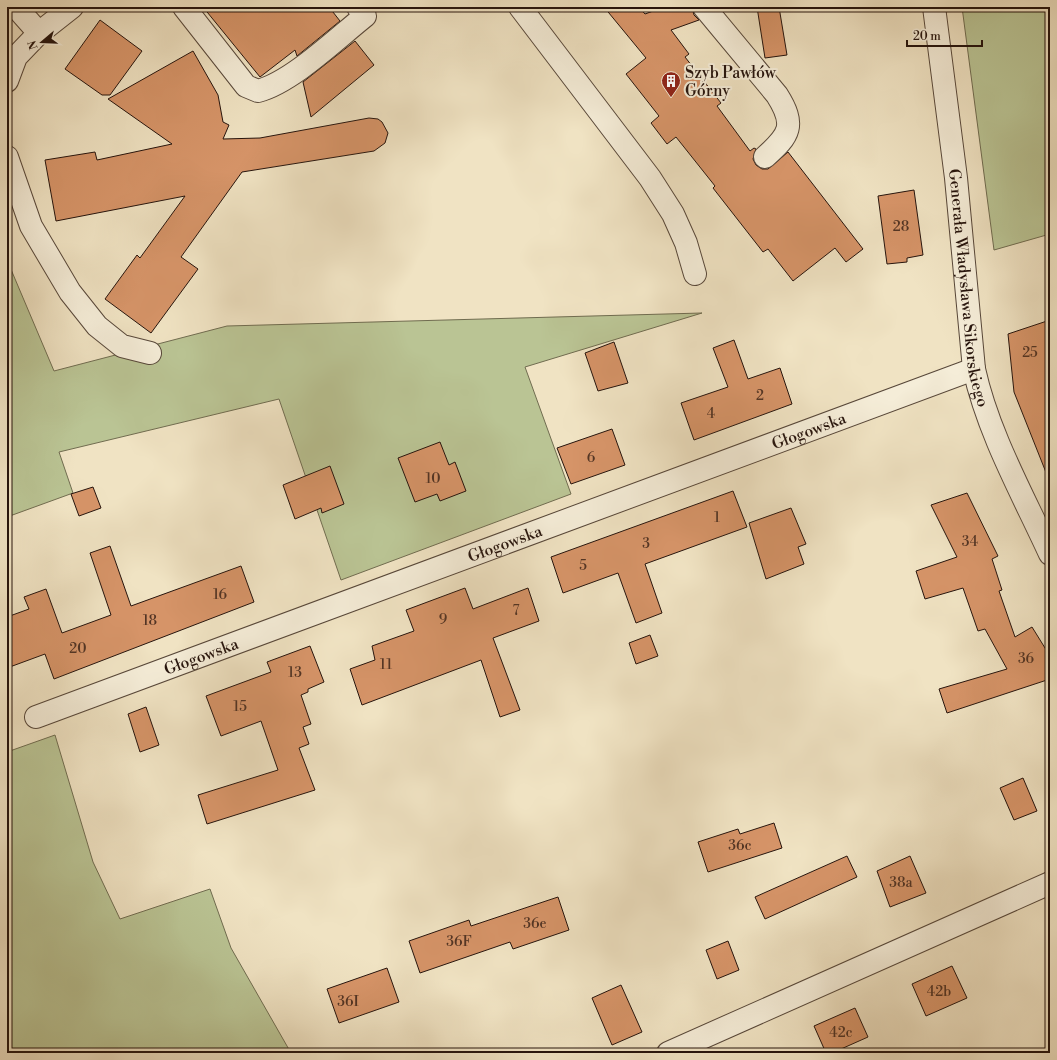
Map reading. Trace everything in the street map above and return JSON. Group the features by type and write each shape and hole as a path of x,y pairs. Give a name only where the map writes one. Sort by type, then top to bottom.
{"street":[{"path":"16,7 39,33"},
{"path":"7,81 16,57 39,33 72,7"},
{"path":"184,7 246,86 258,91 271,88 286,79 365,16 358,7"},
{"path":"520,7 650,178 673,214 686,243 695,274"},
{"path":"704,7 777,96 786,110 789,122 787,134 781,142 765,156"},
{"name":"Generała Władysława Sikorskiego","path":"934,7 956,178 974,369 981,399 1050,553"},
{"path":"7,157 31,226 70,292 97,326 122,346 150,353"},
{"name":"Głogowska","path":"36,717 974,369"},
{"path":"668,1053 1050,883"}],"green space":[{"path":"962,7 1050,7 1050,234 994,250"},
{"path":"7,260 54,371 227,326 702,313 525,367 571,494 341,580 279,399 59,452 73,493 7,517"},
{"path":"55,735 93,862 120,919 210,889 231,948 291,1053 7,1053 7,752"}],"building":[{"path":"203,7 329,7 340,21 297,56 295,50 260,77"},
{"path":"604,7 639,7 645,14 664,7 692,7 694,15 699,20 671,30 689,54 685,57 721,103 717,106 750,151 754,148 756,149 753,159 756,165 762,169 768,169 788,152 863,249 846,262 835,248 793,281 768,249 763,252 713,188 715,186 676,137 667,144 651,123 659,116 626,74 646,58"},
{"path":"757,7 779,7 787,55 765,58"},
{"path":"100,20 142,51 110,95 102,95 65,69"},
{"path":"355,41 374,65 311,117 303,82"},
{"path":"193,51 218,95 223,122 229,125 223,139 260,138 369,118 378,119 382,122 388,133 385,143 374,151 242,172 181,257 198,269 151,333 105,299 137,255 140,258 185,196 56,221 45,160 95,152 97,160 172,144 108,99"},
{"path":"914,190 923,255 907,258 907,262 887,264 878,196"},
{"path":"1050,320 1049,480 1014,392 1008,334"},
{"path":"734,340 748,379 780,368 792,404 694,440 681,403 728,387 713,348"},
{"path":"614,342 628,383 598,391 585,353"},
{"path":"612,429 625,465 571,484 557,448"},
{"path":"440,442 449,465 455,462 466,491 440,501 437,494 415,502 398,458"},
{"path":"330,466 344,504 322,513 321,508 295,519 283,485"},
{"path":"93,487 101,508 79,516 71,494"},
{"path":"733,491 747,527 645,564 662,613 636,623 618,573 563,593 551,557"},
{"path":"967,493 998,556 992,559 1002,590 999,591 1015,637 1032,627 1050,656 1050,679 947,713 939,689 1007,669 985,629 978,631 963,588 925,599 916,571 957,557 931,505"},
{"path":"791,508 806,544 798,547 804,564 766,579 749,523"},
{"path":"110,546 131,606 241,566 254,602 54,679 45,654 7,668 7,617 29,609 24,597 46,589 62,633 111,615 90,553"},
{"path":"465,588 473,609 528,588 539,621 493,638 520,710 500,717 481,660 362,705 350,669 375,660 372,646 414,631 406,610"},
{"path":"650,635 658,656 636,664 629,643"},
{"path":"310,646 324,682 308,689 308,692 301,695 311,724 303,727 309,744 299,748 315,790 207,824 198,795 278,770 261,721 221,736 206,696 271,672 267,662"},
{"path":"146,707 159,745 140,752 128,714"},
{"path":"1023,778 1037,811 1014,820 1000,788"},
{"path":"774,823 782,848 708,872 698,842 738,829 740,834"},
{"path":"847,856 857,877 765,919 755,897"},
{"path":"910,856 926,893 890,907 877,871"},
{"path":"558,897 569,930 513,949 510,942 420,973 409,941 469,920 471,926"},
{"path":"728,941 739,970 717,979 706,950"},
{"path":"952,966 967,998 926,1016 912,984"},
{"path":"387,968 399,1002 339,1023 327,989"},
{"path":"621,985 642,1032 612,1045 592,998"},
{"path":"855,1008 868,1037 832,1053 826,1053 814,1026"}],"place":[{"name":"Szyb Pawłów Górny","path":"671,98"}]}
